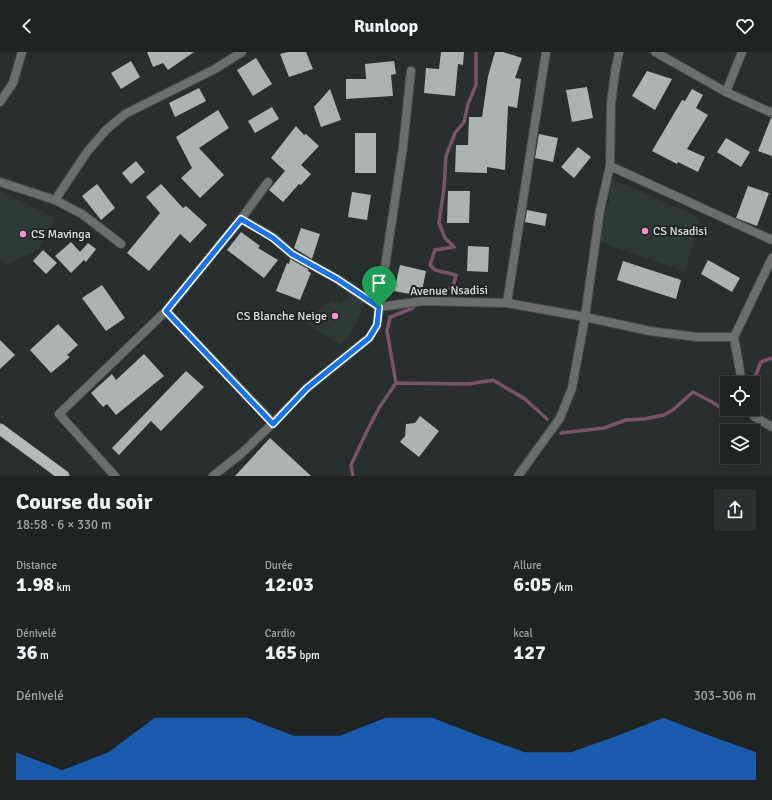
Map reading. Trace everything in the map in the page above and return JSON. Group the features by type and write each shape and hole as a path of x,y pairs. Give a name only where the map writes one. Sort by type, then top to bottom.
{"highway":[{"path":"0,428 64,476"}],"street":[{"path":"0,102 13,83 22,52"},
{"path":"55,200 87,152 101,135 125,114 215,69 242,52"},
{"path":"506,303 546,52"},
{"path":"518,476 560,418 572,388 600,210 610,166 611,104 619,52"},
{"path":"655,52 726,92 772,113"},
{"path":"726,92 742,52"},
{"path":"213,476 242,453 273,424 307,388 369,338 377,325 403,147 411,71"},
{"path":"610,166 772,240"},
{"path":"0,182 55,200 82,214 121,244"},
{"path":"115,476 59,414 166,311 241,219 268,182"},
{"path":"241,219 273,238 292,254 337,279 379,307"},
{"path":"741,376 734,337 772,258"},
{"name":"Avenue Nsadisi","path":"379,307 424,301 506,303 650,331 697,337 734,337"},
{"path":"166,311 273,424"},
{"path":"754,416 772,427"}],"shaded area":[{"name":"CS Nsadisi","path":"612,179 694,215 699,223 685,272 592,239 597,215 604,216 610,199 608,198"},
{"name":"CS Mavinga","path":"0,190 55,218 37,250 7,265 0,259"},
{"name":"CS Blanche Neige","path":"351,294 363,300 362,310 351,334 341,345 304,322 332,300 341,304"}],"building":[{"path":"147,52 194,52 168,70 163,63 153,67"},
{"path":"288,52 306,52 313,69 289,77 280,54"},
{"path":"441,52 464,52 463,65 458,64 455,96 424,93 426,68 439,69"},
{"path":"495,52 503,52 522,58 515,78 521,79 517,108 508,106 505,170 487,167 487,173 455,172 456,145 468,145 469,117 482,117 488,76"},
{"path":"256,58 272,84 253,96 237,70"},
{"path":"131,61 140,77 121,89 111,73"},
{"path":"394,61 396,74 391,75 393,96 346,99 346,79 366,79 365,64"},
{"path":"647,71 672,79 655,110 632,96"},
{"path":"587,87 593,118 572,122 566,90"},
{"path":"199,88 206,101 175,117 169,103"},
{"path":"330,89 341,120 321,127 314,107"},
{"path":"692,89 703,95 696,108 708,115 687,149 705,157 698,172 678,162 677,164 652,151 682,100 685,101"},
{"path":"272,107 279,119 255,133 248,121"},
{"path":"218,110 229,128 199,148 224,175 200,198 181,178 192,168 176,137"},
{"path":"772,118 772,156 758,151"},
{"path":"296,126 304,135 306,134 319,146 301,165 311,174 301,185 299,184 283,202 269,190 285,171 271,158"},
{"path":"355,133 376,133 376,173 355,173"},
{"path":"539,134 558,138 553,162 535,158"},
{"path":"726,138 750,152 741,167 717,152"},
{"path":"578,147 591,157 574,178 561,167"},
{"path":"136,161 145,172 131,184 122,173"},
{"path":"97,184 115,208 101,220 82,196"},
{"path":"161,184 183,208 186,206 207,225 190,243 180,234 149,271 127,253 160,213 146,197"},
{"path":"748,186 769,193 757,226 736,218"},
{"path":"448,191 470,191 469,223 447,223"},
{"path":"352,192 371,195 367,220 348,217"},
{"path":"527,210 547,214 545,226 525,222"},
{"path":"301,228 320,234 312,259 294,248"},
{"path":"241,232 260,246 258,248 278,260 264,278 227,250"},
{"path":"71,242 80,252 88,243 96,249 86,262 84,260 71,273 55,256"},
{"path":"468,246 489,247 488,272 467,271"},
{"path":"43,250 57,263 46,274 33,261"},
{"path":"290,259 308,269 311,273 300,300 276,291"},
{"path":"708,260 740,278 732,292 701,274"},
{"path":"623,261 681,280 676,299 617,280"},
{"path":"400,265 426,271 421,296 394,291"},
{"path":"102,285 125,318 106,331 82,298"},
{"path":"58,324 78,345 67,355 70,357 51,373 30,350"},
{"path":"0,340 15,355 0,369"},
{"path":"144,354 164,376 116,415 107,404 103,407 91,393 112,374 116,380"},
{"path":"186,371 204,387 161,431 151,421 119,455 112,448"},
{"path":"420,416 439,431 419,457 400,442 405,436 406,424 415,423"},
{"path":"270,438 311,476 235,476"}],"waterway":[{"path":"444,296 454,283 456,275 435,270 430,265 435,250 454,247 445,238 439,223 444,188 446,156 455,133 464,122 468,104 476,85 476,52"},
{"path":"396,383 387,331 390,317 413,308"},
{"path":"755,376 761,362 772,358"},
{"path":"353,476 351,465 379,408 396,383 469,384 493,380 525,399 547,419"},
{"path":"561,433 604,428 626,420 644,419 664,415 674,409 693,392 720,407"}],"place":[{"name":"CS Nsadisi","path":"645,231"},
{"name":"CS Mavinga","path":"23,234"},
{"name":"CS Blanche Neige","path":"335,316"}],"route":[{"path":"241,219 273,238 292,254 337,279 379,307 377,325 369,338 307,388 273,424 166,311 241,219"}]}
